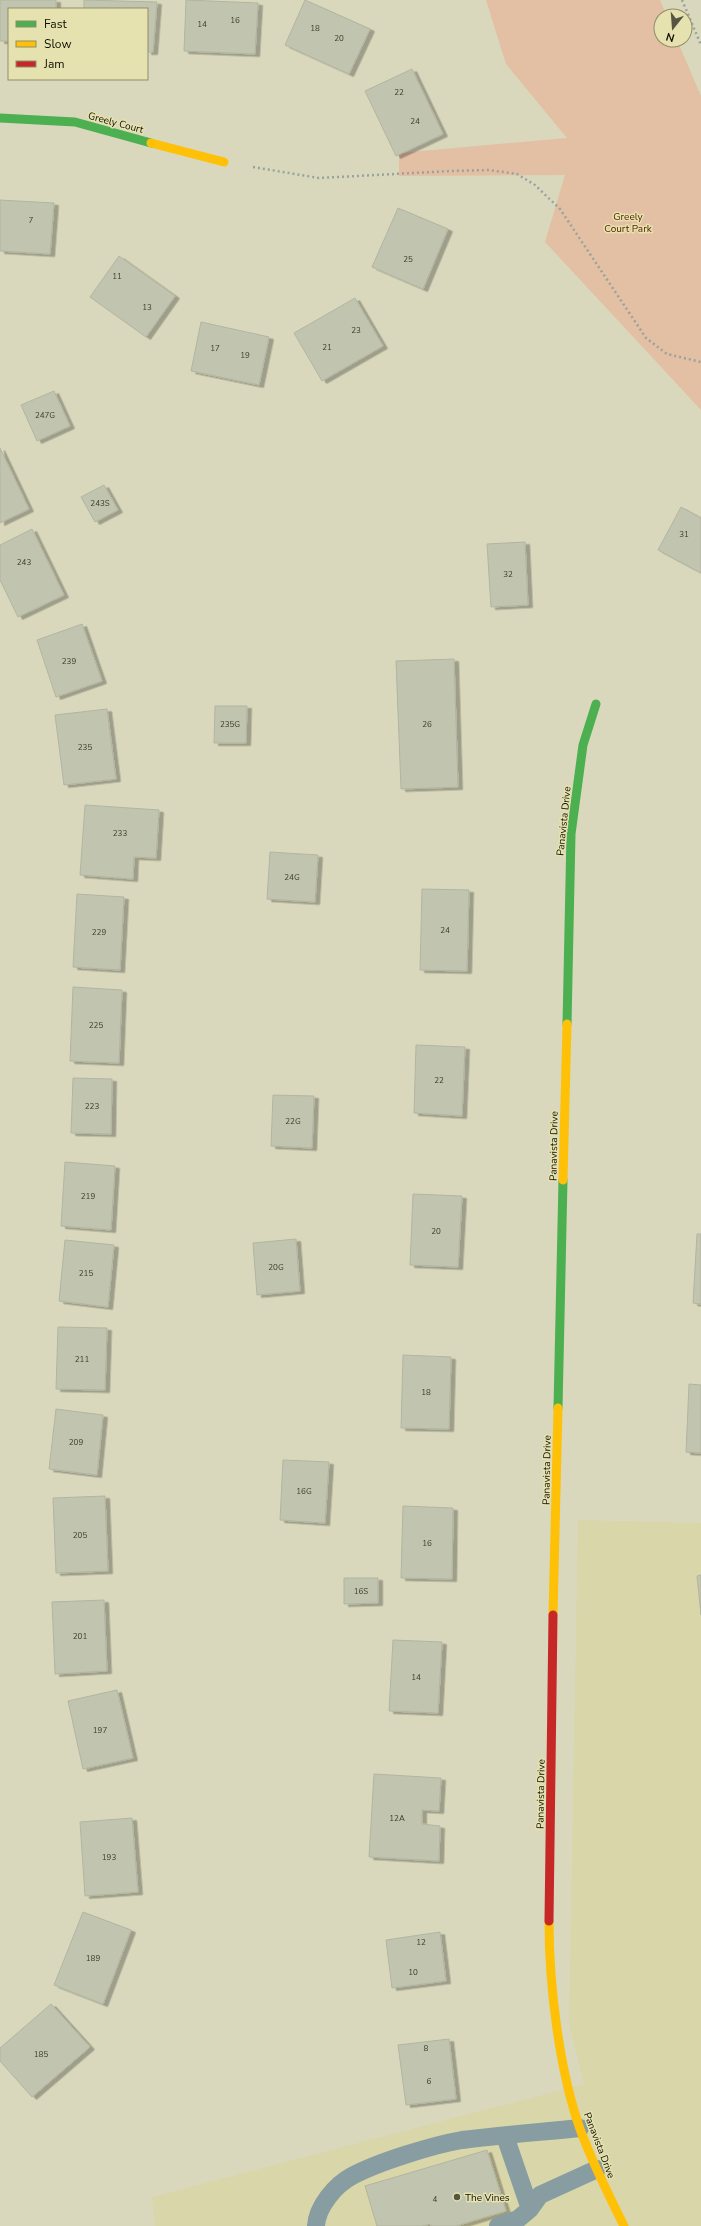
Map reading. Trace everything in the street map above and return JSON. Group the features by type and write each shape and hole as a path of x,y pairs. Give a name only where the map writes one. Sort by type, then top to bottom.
{"street":[{"name":"Greely Court","path":"0,118 75,122 224,162"},
{"name":"Panavista Drive","path":"596,704 583,745 571,834 553,1608 549,1953 554,2006 562,2060 580,2128 597,2170 624,2226"}],"lane":[{"path":"316,2226 316,2217 329,2196 351,2176 407,2155 461,2141 580,2128"},
{"path":"506,2136 530,2209"},
{"path":"498,2226 518,2219 530,2209 540,2195 597,2170"}],"path":[{"path":"682,0 701,44"},
{"path":"224,162 319,178 489,170 517,174 535,185 560,209 646,338 667,354 701,362"}],"shaded area":[{"path":"578,1520 701,1523 701,2226 155,2226 152,2197 584,2084 569,2025"}],"green space":[{"name":"Greely Court Park","path":"486,0 660,0 664,8 653,8 653,48 680,48 701,96 701,410 545,242 565,175 399,176 399,153 567,138 506,64"}],"building":[{"path":"0,0 56,0 56,8 8,8 8,41 0,41"},
{"path":"84,0 157,2 153,52 148,52 148,8 84,8"},
{"path":"186,0 258,3 255,54 184,51"},
{"path":"305,0 370,29 349,74 285,45"},
{"path":"412,69 443,134 396,156 365,91"},
{"path":"0,200 54,203 50,254 0,251"},
{"path":"398,208 448,229 423,289 372,267"},
{"path":"119,256 175,296 146,337 90,297"},
{"path":"355,298 383,346 322,381 294,333"},
{"path":"201,322 269,337 259,385 191,371"},
{"path":"54,391 70,426 37,441 21,405"},
{"path":"0,448 29,509 0,523"},
{"path":"104,485 118,510 95,522 81,497"},
{"path":"681,507 701,518 701,573 658,550"},
{"path":"32,529 64,595 18,617 0,580 0,545"},
{"path":"525,542 528,605 491,607 487,544"},
{"path":"82,624 102,681 56,697 37,640"},
{"path":"454,659 458,787 401,789 396,661"},
{"path":"215,706 247,706 246,743 214,743"},
{"path":"107,709 116,779 64,785 55,715"},
{"path":"85,805 159,810 156,858 134,857 133,879 80,875"},
{"path":"270,852 318,855 315,902 267,899"},
{"path":"422,889 469,890 467,971 420,970"},
{"path":"77,894 124,897 120,970 73,967"},
{"path":"73,987 122,990 119,1063 70,1061"},
{"path":"416,1045 465,1047 462,1116 414,1113"},
{"path":"73,1078 112,1079 111,1134 71,1133"},
{"path":"273,1095 314,1096 312,1148 271,1146"},
{"path":"65,1162 115,1166 111,1230 61,1226"},
{"path":"413,1194 462,1196 458,1267 410,1265"},
{"path":"697,1234 701,1234 701,1304 693,1303"},
{"path":"296,1239 300,1291 257,1295 253,1243"},
{"path":"65,1240 114,1245 108,1307 59,1301"},
{"path":"58,1327 107,1328 105,1390 56,1389"},
{"path":"403,1355 451,1357 449,1429 401,1428"},
{"path":"689,1384 701,1385 701,1453 686,1452"},
{"path":"56,1409 103,1415 97,1475 49,1469"},
{"path":"283,1460 329,1462 325,1523 280,1520"},
{"path":"105,1496 108,1571 56,1573 53,1498"},
{"path":"403,1506 453,1508 452,1579 401,1578"},
{"path":"701,1575 701,1615 697,1576"},
{"path":"344,1578 378,1578 378,1603 344,1604"},
{"path":"104,1600 107,1671 55,1674 52,1602"},
{"path":"393,1640 442,1642 438,1713 389,1711"},
{"path":"117,1690 133,1758 83,1769 68,1701"},
{"path":"374,1774 441,1778 439,1811 422,1810 422,1824 440,1826 439,1861 369,1857"},
{"path":"132,1818 138,1892 85,1896 80,1822"},
{"path":"83,1912 131,1930 103,2004 54,1985"},
{"path":"440,1932 446,1981 392,1988 386,1940"},
{"path":"51,2004 90,2047 32,2097 0,2061 0,2048"},
{"path":"449,2039 456,2099 406,2105 398,2045"},
{"path":"487,2150 506,2211 456,2226 431,2226 430,2224 422,2226 377,2226 365,2186"}],"traffic: fast":[{"path":"0,118 75,122 151,143"},
{"path":"567,1024 571,834 583,745 596,704"},
{"path":"558,1408 563,1180"}],"traffic: slow":[{"path":"151,143 224,162"},
{"path":"563,1180 567,1024"},
{"path":"553,1615 558,1408"},
{"path":"549,1921 549,1946 553,1999 566,2080 580,2129 600,2178 624,2226"}],"traffic: jam":[{"path":"549,1921 553,1615"}],"place":[{"name":"The Vines","path":"457,2197"}]}
